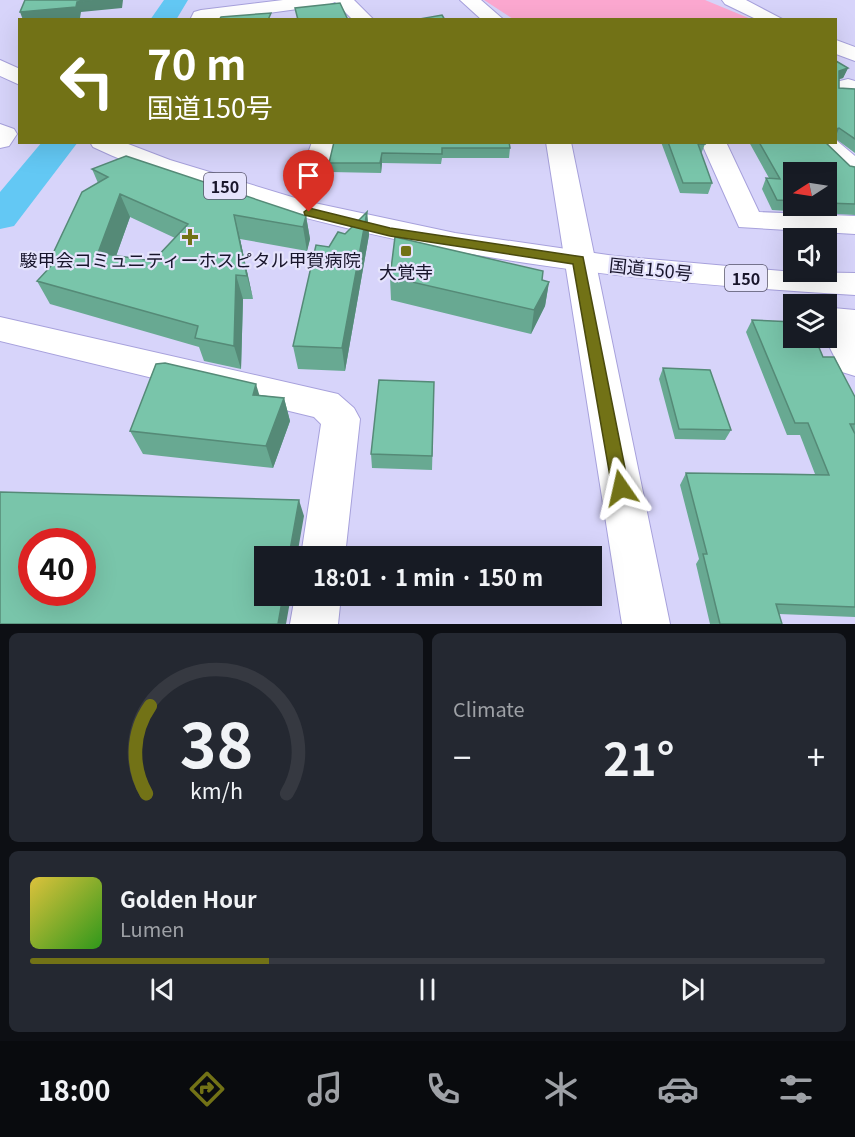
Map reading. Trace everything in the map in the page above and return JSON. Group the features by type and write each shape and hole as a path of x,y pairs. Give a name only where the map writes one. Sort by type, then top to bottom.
{"main road":[{"path":"204,12 270,14 327,0"},
{"path":"344,0 363,18"},
{"path":"469,0 492,18"},
{"path":"731,0 771,18"},
{"path":"837,46 855,55"},
{"path":"0,66 18,79"},
{"path":"837,89 848,86 855,90"},
{"path":"0,88 18,99"},
{"path":"0,131 5,134 0,141"},
{"name":"国道150号","path":"104,144 254,196 345,222 486,248 577,252 636,259 749,278 855,284"},
{"name":"国道150号","path":"160,144 265,180 577,252"},
{"path":"309,189 324,144"},
{"path":"558,144 646,624"},
{"path":"714,144 749,221 855,225"},
{"path":"826,144 855,170"},
{"name":"国道150号","path":"636,259 783,262"},
{"path":"837,264 855,265"},
{"path":"855,322 832,320 855,362"},
{"path":"0,329 325,405 341,419 324,546"},
{"path":"314,624 317,606"}],"shaded area":[{"path":"484,0 705,0 749,18 511,18"}],"building":[{"path":"25,0 92,0 77,2 76,7 20,12"},
{"path":"340,3 347,18 298,18 295,8"},
{"path":"271,13 269,18 221,17"},
{"path":"442,15 444,18 425,18"},
{"path":"837,62 848,68 839,71 839,88 855,89 855,139 837,129"},
{"path":"334,144 509,144 510,148 442,148 442,154 382,153 380,163 329,163"},
{"path":"669,144 698,144 712,183 683,183"},
{"path":"760,144 827,144 850,166 855,167 855,204 837,203 837,162 783,162 783,200 777,200 766,178 780,179"},
{"path":"126,156 306,216 303,227 234,215 247,276 236,275 234,346 195,338 198,326 37,281 52,265 48,264 82,192 108,177 92,169","holes":["120,194 188,224 153,261 98,253"]},
{"path":"367,212 342,348 293,346 316,245 329,247 338,232 345,234"},
{"path":"395,237 543,271 542,280 549,282 534,310 390,277"},
{"path":"752,320 783,321 783,348 819,348 823,357 834,357 855,397 855,424 850,424 855,434 855,607 776,604 782,624 720,624 703,554 707,554 686,473 829,475 808,423 795,423"},
{"path":"165,363 256,384 253,395 284,398 266,446 130,431 156,364"},
{"path":"663,368 710,370 731,430 679,429"},
{"path":"379,380 434,382 432,456 371,454"},
{"path":"0,492 299,500 291,546 254,546 254,606 281,606 278,624 0,624"}],"waterway":[{"path":"164,18 176,0"},
{"path":"0,217 59,144"}],"place":[{"name":"駿甲会コミュニティーホスピタル甲賀病院","path":"190,237"},
{"name":"大覚寺","path":"406,251"}],"route":[{"path":"309,212 390,232 578,260 621,488"}]}
